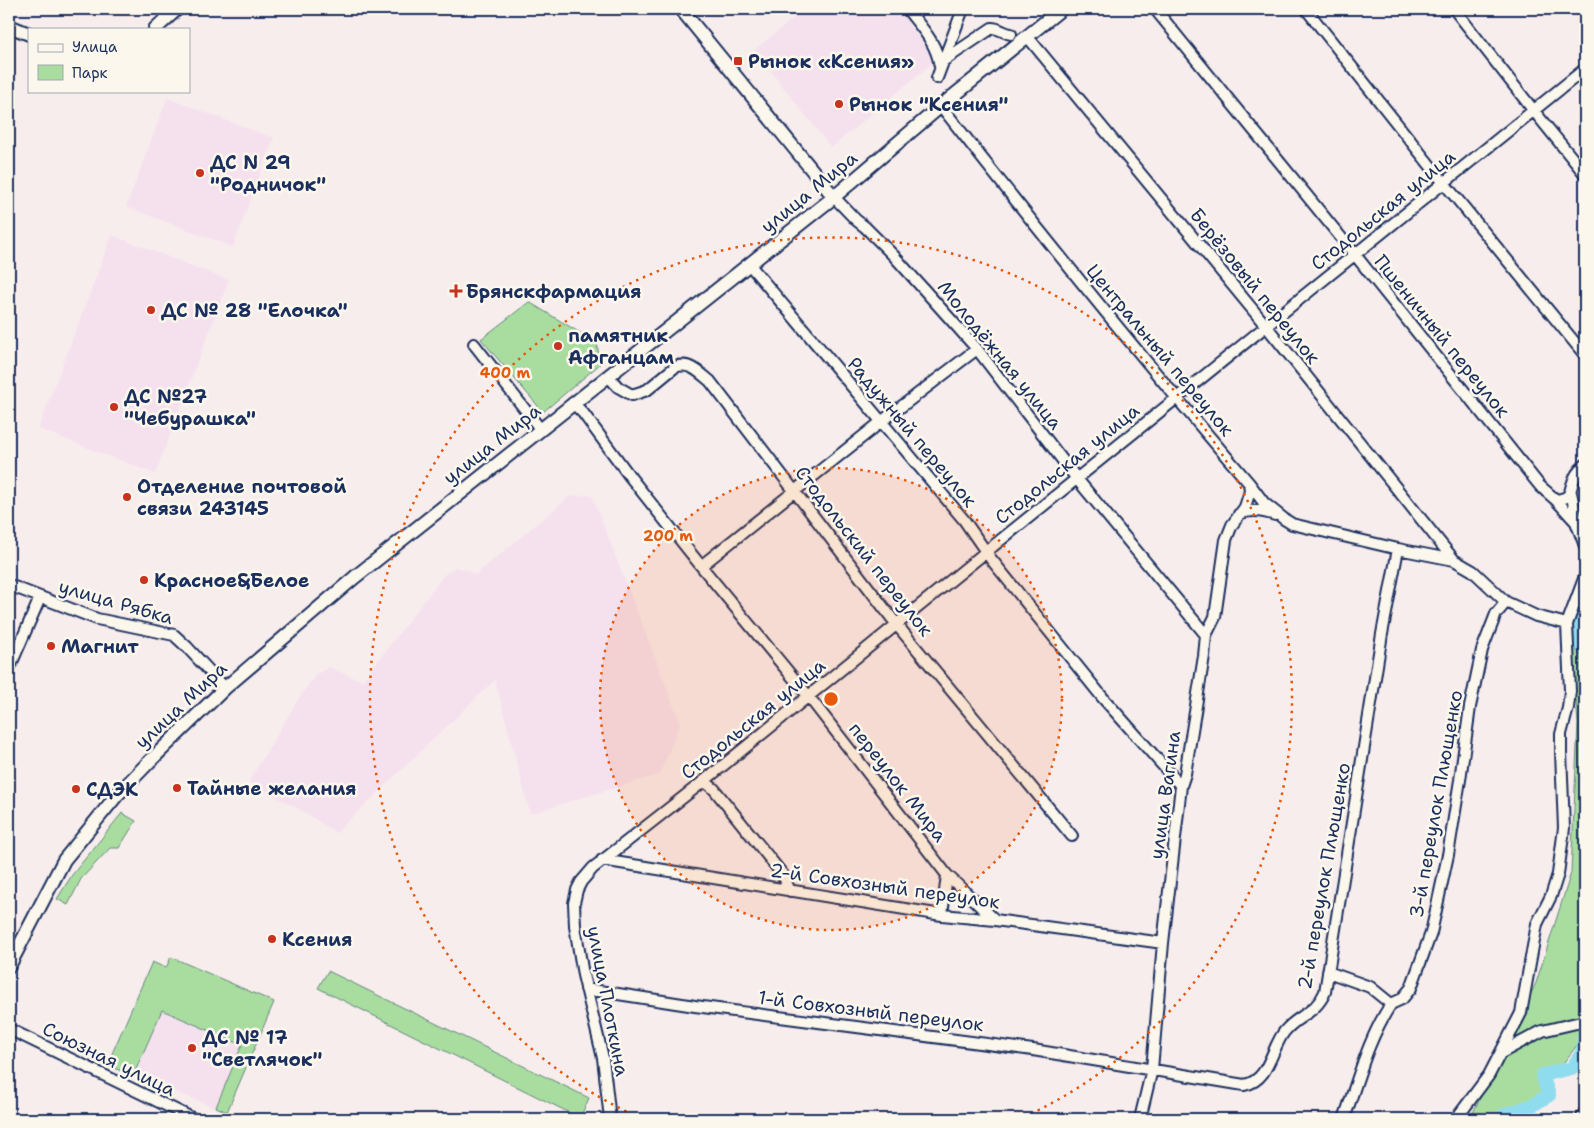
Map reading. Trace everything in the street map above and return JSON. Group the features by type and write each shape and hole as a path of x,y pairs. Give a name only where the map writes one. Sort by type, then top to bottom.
{"main road":[{"path":"156,28 177,9"},
{"path":"681,9 834,197"},
{"name":"улица Мира","path":"9,966 64,860 116,795 225,688 355,577 834,197 941,106 1061,9"},
{"path":"9,26 28,34"}],"street":[{"path":"907,9 933,42 942,64"},
{"path":"937,78 963,9"},
{"name":"Пшеничный переулок","path":"1155,9 1540,486 1576,522 1585,546"},
{"path":"1306,9 1444,183 1585,355"},
{"path":"1454,9 1585,174"},
{"path":"942,64 992,28 996,28 1005,34 1011,34"},
{"name":"Берёзовый переулок","path":"1026,36 1267,327 1454,560"},
{"name":"Стодольская улица","path":"576,890 584,878 602,860 704,782 1585,69"},
{"name":"Центральный переулок","path":"941,106 1024,212 1176,399 1264,503 1292,524 1338,536 1454,560"},
{"name":"Молодёжная улица","path":"834,197 894,256 976,349 1077,479 1206,635"},
{"name":"Радужный переулок","path":"749,264 964,520 987,552 1103,698 1181,786"},
{"path":"474,344 541,430"},
{"path":"701,566 794,490 976,349"},
{"name":"Стодольский переулок","path":"608,376 618,387 632,395 646,390 675,366 680,365 686,364 710,381 897,625 1072,836"},
{"name":"переулок Мира","path":"574,403 701,566 809,697 948,874 995,920"},
{"path":"1581,532 1571,493 1575,477 1585,465"},
{"path":"1575,477 1585,472"},
{"name":"улица Вагина","path":"1140,1119 1152,1069 1163,943 1181,786 1185,774 1206,635 1215,617 1226,540 1232,525 1245,507 1250,491 1249,483"},
{"path":"1556,500 1571,493"},
{"path":"1239,514 1244,511 1264,512 1284,519"},
{"name":"2-й переулок Плющенко","path":"1152,1069 1244,1085 1253,1082 1264,1073 1277,1042 1285,1030 1320,1002 1325,992 1382,634 1398,549"},
{"path":"1454,560 1474,571 1506,602 1536,616 1567,624"},
{"path":"1456,1119 1489,1075 1521,1014 1537,924 1551,896 1558,874 1564,828 1560,752 1561,734 1568,708 1570,690 1567,624 1585,576"},
{"name":"улица Рябка","path":"9,585 97,619 174,635 225,688"},
{"path":"9,669 40,598"},
{"name":"3-й переулок Плющенко","path":"1391,1004 1402,999 1411,988 1431,933 1448,855 1470,707 1482,650 1496,614 1506,602"},
{"path":"704,782 714,789 783,875 790,891"},
{"name":"2-й Совхозный переулок","path":"602,860 942,915 995,920 1163,943"},
{"path":"942,915 948,874"},
{"name":"улица Плоткина","path":"576,890 574,903 575,926 586,988 603,1058 610,1119"},
{"path":"1328,972 1370,987 1391,1004 1377,1028 1344,1119"},
{"name":"1-й Совхозный переулок","path":"586,988 704,1007 1033,1050 1152,1069"},
{"path":"1501,1053 1542,1031 1585,1021"},
{"name":"Союзная улица","path":"9,1029 194,1119"},
{"path":"1581,1119 1585,1112"}],"shaded area":[{"name":"Рынок \"Ксения\"","path":"805,9 899,9 936,60 831,148 754,50"},
{"name":"ДС N 29 \"Родничок\"","path":"167,98 274,138 233,247 126,207"},
{"path":"112,235 229,280 155,474 38,429"},
{"path":"592,495 680,723 660,774 530,814 495,680 336,833 304,812 248,782 299,698 316,674 329,667 362,681 444,575 455,567 467,570 475,575 570,496"},
{"name":"ДС № 17 \"Светлячок\"","path":"160,984 264,1025 227,1112 120,1071"}],"green space":[{"path":"529,302 597,343 600,364 543,412 481,339"},
{"path":"1585,602 1585,1035 1520,1119 1470,1119 1536,983 1571,873 1578,724 1570,626"},
{"path":"122,813 136,821 119,848 110,848 81,879 68,905 57,899 72,875"},
{"path":"171,957 274,1002 227,1112 216,1107 242,1045 162,1010 133,1076 107,1065 152,962 166,968"},
{"path":"328,971 589,1098 580,1118 318,988"}],"water":[{"path":"1585,601 1585,657 1574,646 1572,631 1577,615"}],"waterway":[{"path":"1504,1119 1504,1115 1533,1105 1549,1095 1542,1075 1572,1068 1583,1051 1585,1027"}],"place":[{"name":"Рынок «Ксения»","path":"738,61"},
{"name":"Рынок \"Ксения\"","path":"839,104"},
{"name":"ДС N 29 \"Родничок\"","path":"200,173"},
{"name":"Брянскфармация","path":"456,291"},
{"name":"ДС № 28 \"Елочка\"","path":"151,310"},
{"name":"памятник Афганцам","path":"558,346"},
{"name":"ДС №27 \"Чебурашка\"","path":"114,407"},
{"name":"Отделение почтовой связи 243145","path":"127,497"},
{"name":"Красное&Белое","path":"144,580"},
{"name":"Магнит","path":"51,646"},
{"name":"Тайные желания","path":"177,788"},
{"name":"СДЭК","path":"76,789"},
{"name":"Ксения","path":"272,939"},
{"name":"ДС № 17 \"Светлячок\"","path":"192,1048"}]}
